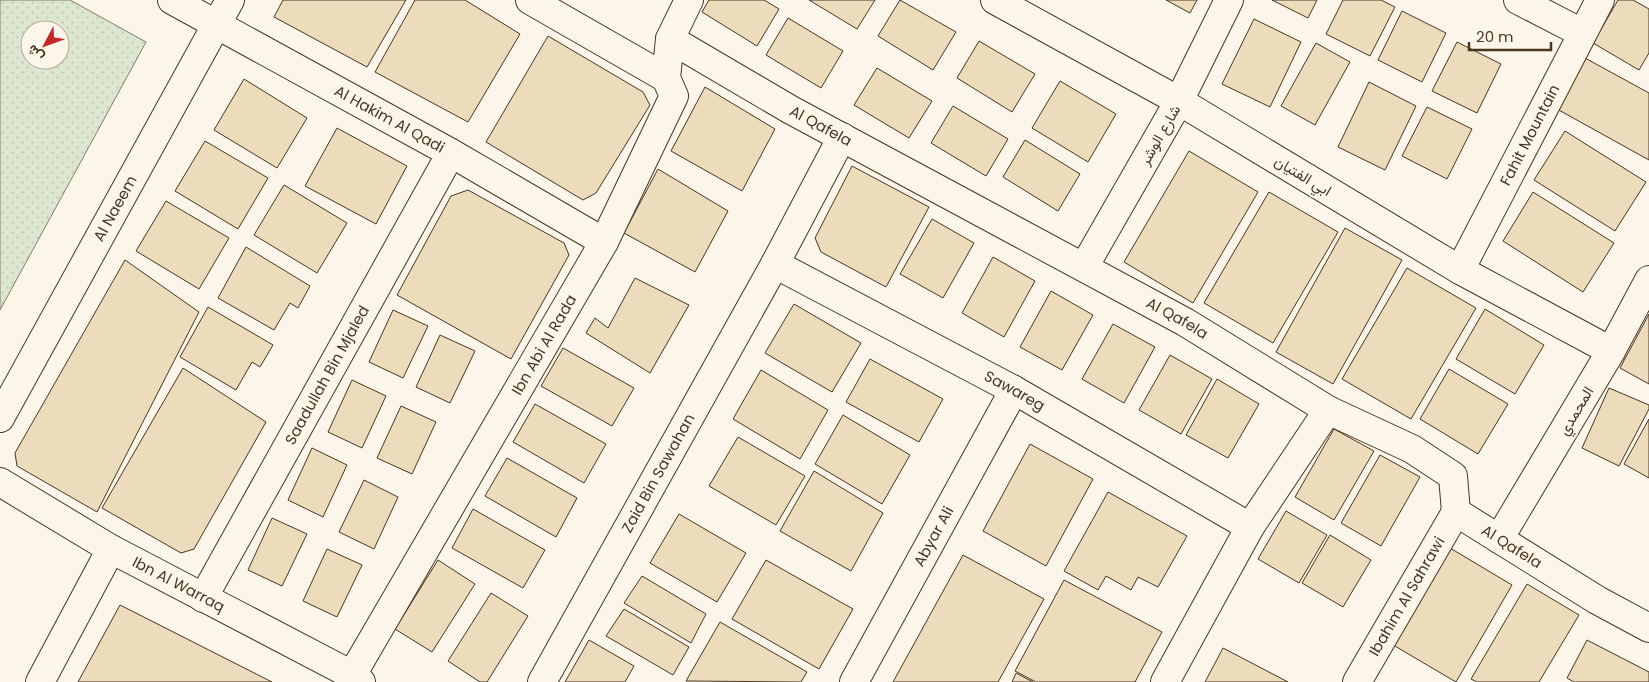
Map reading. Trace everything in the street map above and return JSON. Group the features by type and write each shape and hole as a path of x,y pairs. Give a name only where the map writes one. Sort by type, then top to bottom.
{"street":[{"name":"Al Hakim Al Qadi","path":"172,0 451,153 604,242"},
{"name":"Al Naeem","path":"0,418 230,0"},
{"path":"530,0 666,78"},
{"name":"Ibn Abi Al Rada","path":"356,679 604,242 674,96 666,78 670,39 689,0"},
{"name":"ابي الفتيان","path":"995,0 1179,101 1460,270 1611,351"},
{"name":"شارع الوشر","path":"1084,267 1179,101 1228,0"},
{"path":"1518,0 1582,33"},
{"name":"Fahit Mountain","path":"1460,270 1600,0"},
{"name":"Al Qafela","path":"670,39 791,110 1185,322 1328,410 1412,449 1453,476 1456,512 1597,600 1649,628"},
{"name":"Zaid Bin Sawahan","path":"542,682 775,264 842,137"},
{"name":"Saadullah Bin Mjaled","path":"203,598 451,153"},
{"name":"Sawareg","path":"775,264 1014,390 1250,527"},
{"name":"المحمدي","path":"1499,539 1611,351 1649,280"},
{"name":"Abyar Ali","path":"854,682 1014,390"},
{"path":"1165,682 1250,527 1328,410"},
{"name":"Ibn Al Warraq","path":"0,482 111,549 356,679"},
{"name":"Ibahim Al Sahrawi","path":"1366,679 1456,512"},
{"path":"40,682 111,549"}],"green space":[{"path":"0,0 70,0 146,42 0,310"}],"building":[{"path":"283,0 406,0 367,67 274,17"},
{"path":"415,0 465,0 520,34 468,122 375,72"},
{"path":"709,0 764,0 779,9 757,46 702,12"},
{"path":"809,0 875,0 857,29"},
{"path":"900,0 956,32 933,70 878,36"},
{"path":"1166,0 1197,0 1190,13"},
{"path":"1272,0 1317,0 1308,18"},
{"path":"1343,0 1381,0 1395,7 1370,56 1326,34"},
{"path":"1618,0 1633,0 1649,9 1649,53 1639,70 1593,43"},
{"path":"1402,11 1446,33 1422,82 1378,60"},
{"path":"788,18 843,51 821,88 766,55"},
{"path":"1254,19 1301,42 1270,107 1222,84"},
{"path":"548,36 643,92 650,105 596,193 583,200 486,142"},
{"path":"979,41 1035,74 1012,112 957,78"},
{"path":"1457,42 1501,64 1477,113 1432,91"},
{"path":"1316,43 1350,62 1315,125 1281,106"},
{"path":"1585,58 1649,93 1649,160 1557,109"},
{"path":"877,68 932,101 909,138 854,105"},
{"path":"244,79 307,118 277,168 214,130"},
{"path":"1060,81 1116,114 1088,162 1032,128"},
{"path":"1369,82 1416,106 1385,170 1338,147"},
{"path":"705,87 775,129 742,191 671,151"},
{"path":"953,106 1008,139 986,176 931,143"},
{"path":"1427,107 1472,129 1447,179 1402,156"},
{"path":"337,128 407,166 376,224 305,186"},
{"path":"1565,131 1646,182 1615,231 1534,180"},
{"path":"1025,140 1080,174 1058,211 1003,177"},
{"path":"205,141 268,178 238,229 175,191"},
{"path":"1189,151 1258,192 1193,303 1124,262"},
{"path":"852,166 929,207 886,287 821,252 815,238"},
{"path":"658,169 728,211 695,272 624,233"},
{"path":"284,185 347,223 317,273 254,235"},
{"path":"468,190 564,243 569,255 511,359 397,295 451,196"},
{"path":"1269,192 1338,232 1273,343 1204,303"},
{"path":"1533,192 1614,243 1583,292 1503,241"},
{"path":"166,201 229,238 199,289 136,251"},
{"path":"932,219 974,243 943,298 900,274"},
{"path":"1345,228 1402,260 1333,384 1276,352"},
{"path":"246,247 310,286 298,308 290,303 274,330 218,298"},
{"path":"993,257 1035,281 1004,337 962,313"},
{"path":"125,260 199,312 97,512 17,466 15,453"},
{"path":"1407,268 1476,308 1411,419 1342,379"},
{"path":"635,278 689,305 650,373 586,333 595,318 608,328"},
{"path":"1051,291 1093,315 1062,370 1020,347"},
{"path":"794,304 861,343 832,392 765,353"},
{"path":"208,307 273,345 260,367 252,362 236,390 180,357"},
{"path":"1485,309 1544,345 1515,394 1456,359"},
{"path":"393,310 428,326 403,378 369,362"},
{"path":"1649,314 1649,384 1620,368"},
{"path":"1113,324 1155,347 1124,403 1082,379"},
{"path":"440,335 475,351 450,403 416,387"},
{"path":"563,348 634,388 612,426 541,386"},
{"path":"1170,355 1212,379 1181,434 1139,410"},
{"path":"870,359 943,399 919,442 846,402"},
{"path":"183,368 266,422 194,549 181,553 102,508"},
{"path":"1449,369 1508,404 1478,454 1420,419"},
{"path":"761,370 828,410 800,459 733,419"},
{"path":"1217,379 1259,404 1228,458 1186,435"},
{"path":"352,380 386,396 362,448 328,432"},
{"path":"1609,388 1649,405 1649,409 1619,466 1582,448"},
{"path":"535,404 606,444 584,483 513,442"},
{"path":"401,406 436,422 412,474 377,458"},
{"path":"843,415 910,455 882,504 815,464"},
{"path":"1649,419 1649,478 1624,464"},
{"path":"1334,429 1374,451 1334,520 1295,497"},
{"path":"738,437 805,476 776,525 709,486"},
{"path":"1030,444 1093,479 1046,566 983,531"},
{"path":"312,448 347,465 323,517 288,500"},
{"path":"1380,455 1420,477 1381,546 1341,523"},
{"path":"507,458 577,498 556,537 485,496"},
{"path":"814,471 883,513 851,571 780,531"},
{"path":"364,480 398,497 374,549 339,532"},
{"path":"1108,492 1187,536 1158,587 1138,577 1131,590 1106,576 1098,590 1064,571"},
{"path":"473,509 545,550 523,588 452,548"},
{"path":"1286,511 1327,535 1299,583 1258,559"},
{"path":"679,514 746,553 717,602 650,563"},
{"path":"272,518 307,534 282,586 248,570"},
{"path":"1330,535 1371,560 1343,607 1302,583"},
{"path":"1445,545 1512,585 1456,682 1388,642"},
{"path":"327,549 362,565 337,617 303,601"},
{"path":"963,555 1044,599 998,682 893,682"},
{"path":"438,560 475,584 432,652 395,629"},
{"path":"766,560 853,609 819,669 732,619"},
{"path":"642,576 706,614 691,643 624,603"},
{"path":"1064,580 1162,632 1135,682 1036,682 1015,671"},
{"path":"1527,584 1579,615 1539,682 1477,682 1471,679"},
{"path":"491,593 528,616 487,682 480,682 448,661"},
{"path":"120,605 272,682 78,682"},
{"path":"624,609 689,647 673,675 606,636"},
{"path":"720,622 807,672 801,682 686,681"},
{"path":"589,640 634,666 625,682 565,682"},
{"path":"1587,640 1649,672 1649,682 1574,682 1567,678"},
{"path":"1223,648 1288,682 1205,682"},
{"path":"1016,673 1033,682 1012,682"}]}
